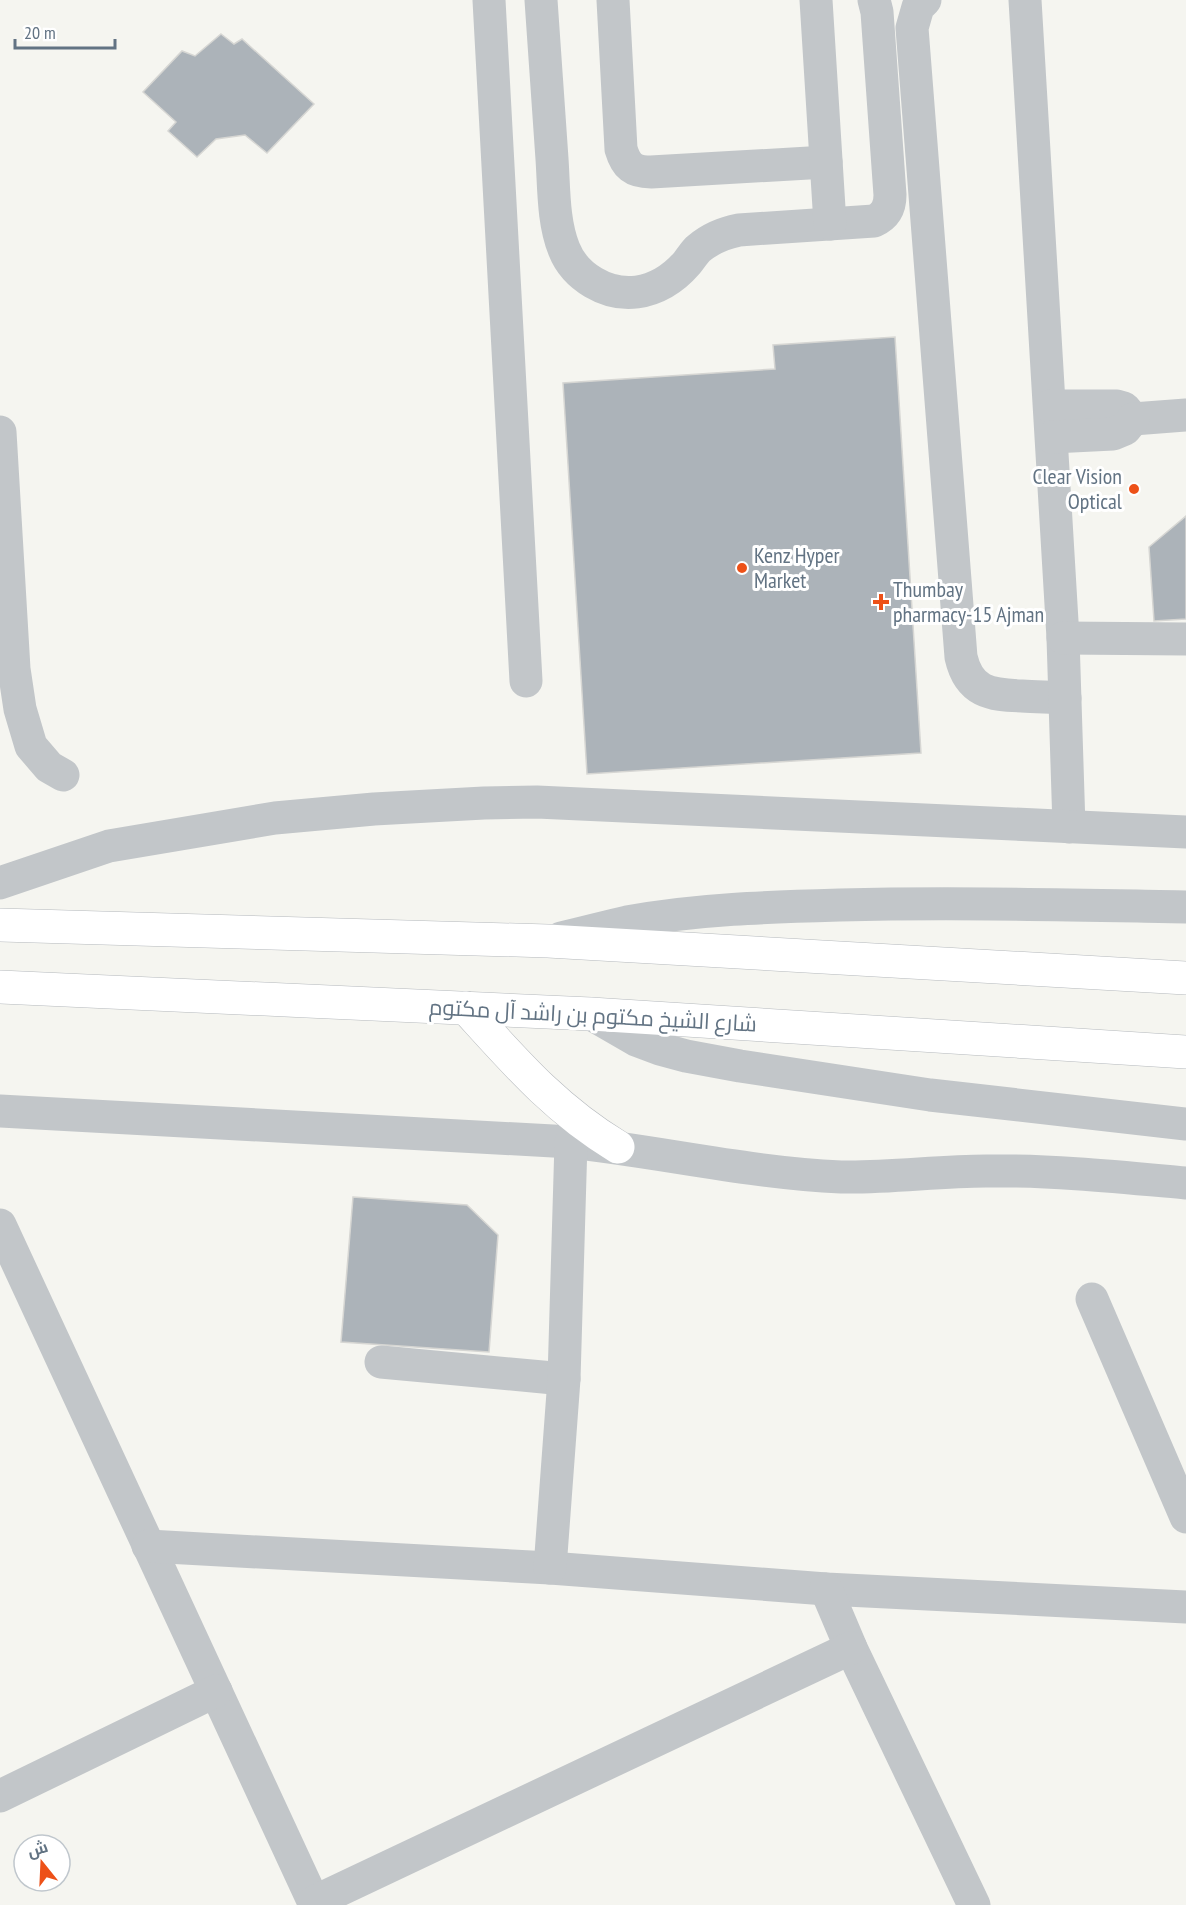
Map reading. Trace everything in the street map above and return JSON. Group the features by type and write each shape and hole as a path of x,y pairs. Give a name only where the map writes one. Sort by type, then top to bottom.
{"main road":[{"path":"0,925 548,941 1186,978"},
{"name":"شارع الشيخ مكتوم بن راشد آل مكتوم","path":"0,987 591,1014 1186,1052"},
{"path":"466,1008 535,1084 589,1130 618,1147"}],"street":[{"path":"489,0 526,681"},
{"path":"541,0 556,212 564,249 580,274 592,283 620,292 636,292 664,283 676,274 696,251 723,233 874,221 881,218 890,204 877,12 874,0"},
{"path":"614,0 621,149 630,167 640,172 651,172 826,162"},
{"path":"816,0 830,224"},
{"path":"925,0 918,7 912,27 963,668 977,687 988,692 1002,695 1065,698"},
{"path":"1025,0 1064,638 1069,827"},
{"path":"1051,422 1117,406 1124,408 1133,418 1186,415"},
{"path":"0,432 7,669 31,746 49,767 63,775"},
{"path":"1064,638 1186,639"},
{"path":"0,883 109,846 275,818 374,809 484,803 537,802 1186,832"},
{"path":"548,941 628,922 690,914 803,906 975,903 1186,907"},
{"path":"591,1014 636,1040 686,1056 930,1095 1186,1124"},
{"path":"0,1111 571,1142 618,1147 776,1172 842,1177 1023,1171 1186,1183"},
{"path":"550,1568 564,1379 571,1142"},
{"path":"0,1225 314,1903 851,1648"},
{"path":"1092,1299 1186,1517"},
{"path":"381,1362 564,1379"},
{"path":"148,1546 550,1568 826,1589 1186,1607"},
{"path":"826,1589 851,1648 974,1905"},
{"path":"0,1796 216,1691"}],"building":[{"path":"221,34 234,44 242,39 314,104 267,153 245,135 216,139 197,157 168,131 176,122 143,92 182,51 195,56"},
{"name":"Kenz Hyper Market","path":"895,337 921,753 587,774 563,383 775,369 773,345"},
{"path":"1186,516 1186,619 1154,621 1149,547"},
{"path":"353,1197 467,1205 498,1235 489,1352 341,1342"}],"place":[{"name":"Clear Vision Optical","path":"1134,489"},
{"name":"Kenz Hyper Market","path":"742,568"},
{"name":"Thumbay pharmacy-15 Ajman","path":"881,602"}]}
